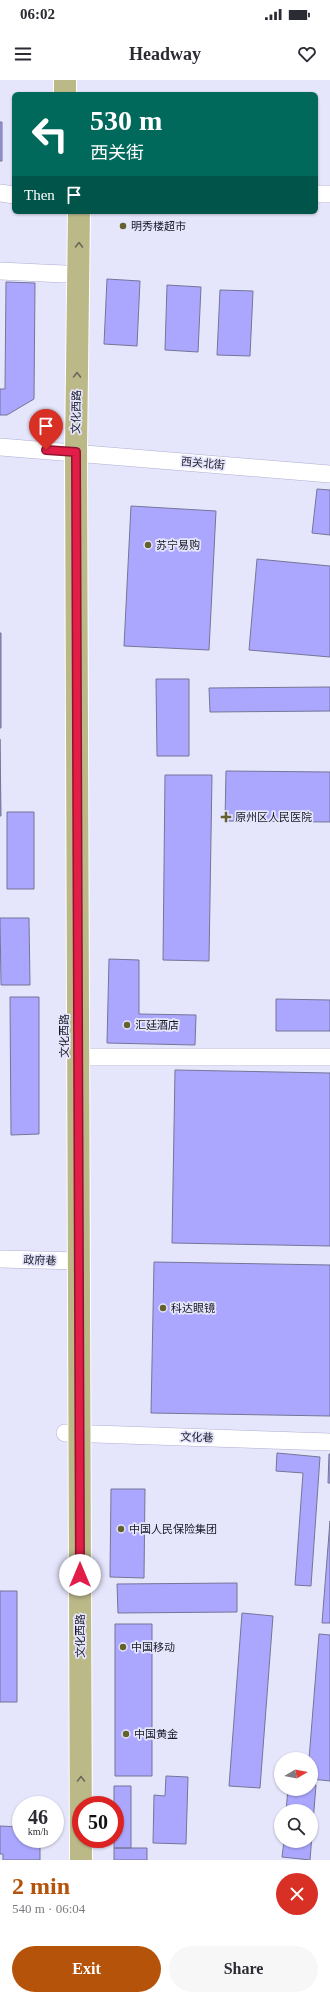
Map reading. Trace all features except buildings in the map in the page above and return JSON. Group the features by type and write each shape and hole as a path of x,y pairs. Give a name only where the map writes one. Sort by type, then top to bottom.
{"main road":[{"path":"65,80 65,92"},
{"path":"80,80 80,92"},
{"name":"文化西路","path":"64,214 79,1057 72,1261"},
{"name":"文化西路","path":"66,1860 72,1433 68,452 79,214"},
{"name":"文化西路","path":"72,1433 81,1860"}],"street":[{"path":"0,193 12,195"},
{"path":"318,194 330,194"},
{"path":"0,271 64,274"},
{"name":"西关北街","path":"0,447 330,474"},
{"path":"79,1057 330,1057"},
{"name":"政府巷","path":"0,1259 72,1261"},
{"name":"文化巷","path":"72,1433 330,1442"}],"place":[{"name":"明秀楼超市","path":"123,226"},
{"name":"苏宁易购","path":"148,545"},
{"name":"原州区人民医院","path":"226,817"},
{"name":"汇廷酒店","path":"127,1025"},
{"name":"科达眼镜","path":"163,1308"},
{"name":"中国人民保险集团","path":"121,1529"},
{"name":"中国移动","path":"123,1647"},
{"name":"中国黄金","path":"126,1734"}],"route":[{"path":"46,450 76,452 80,1575"}]}
